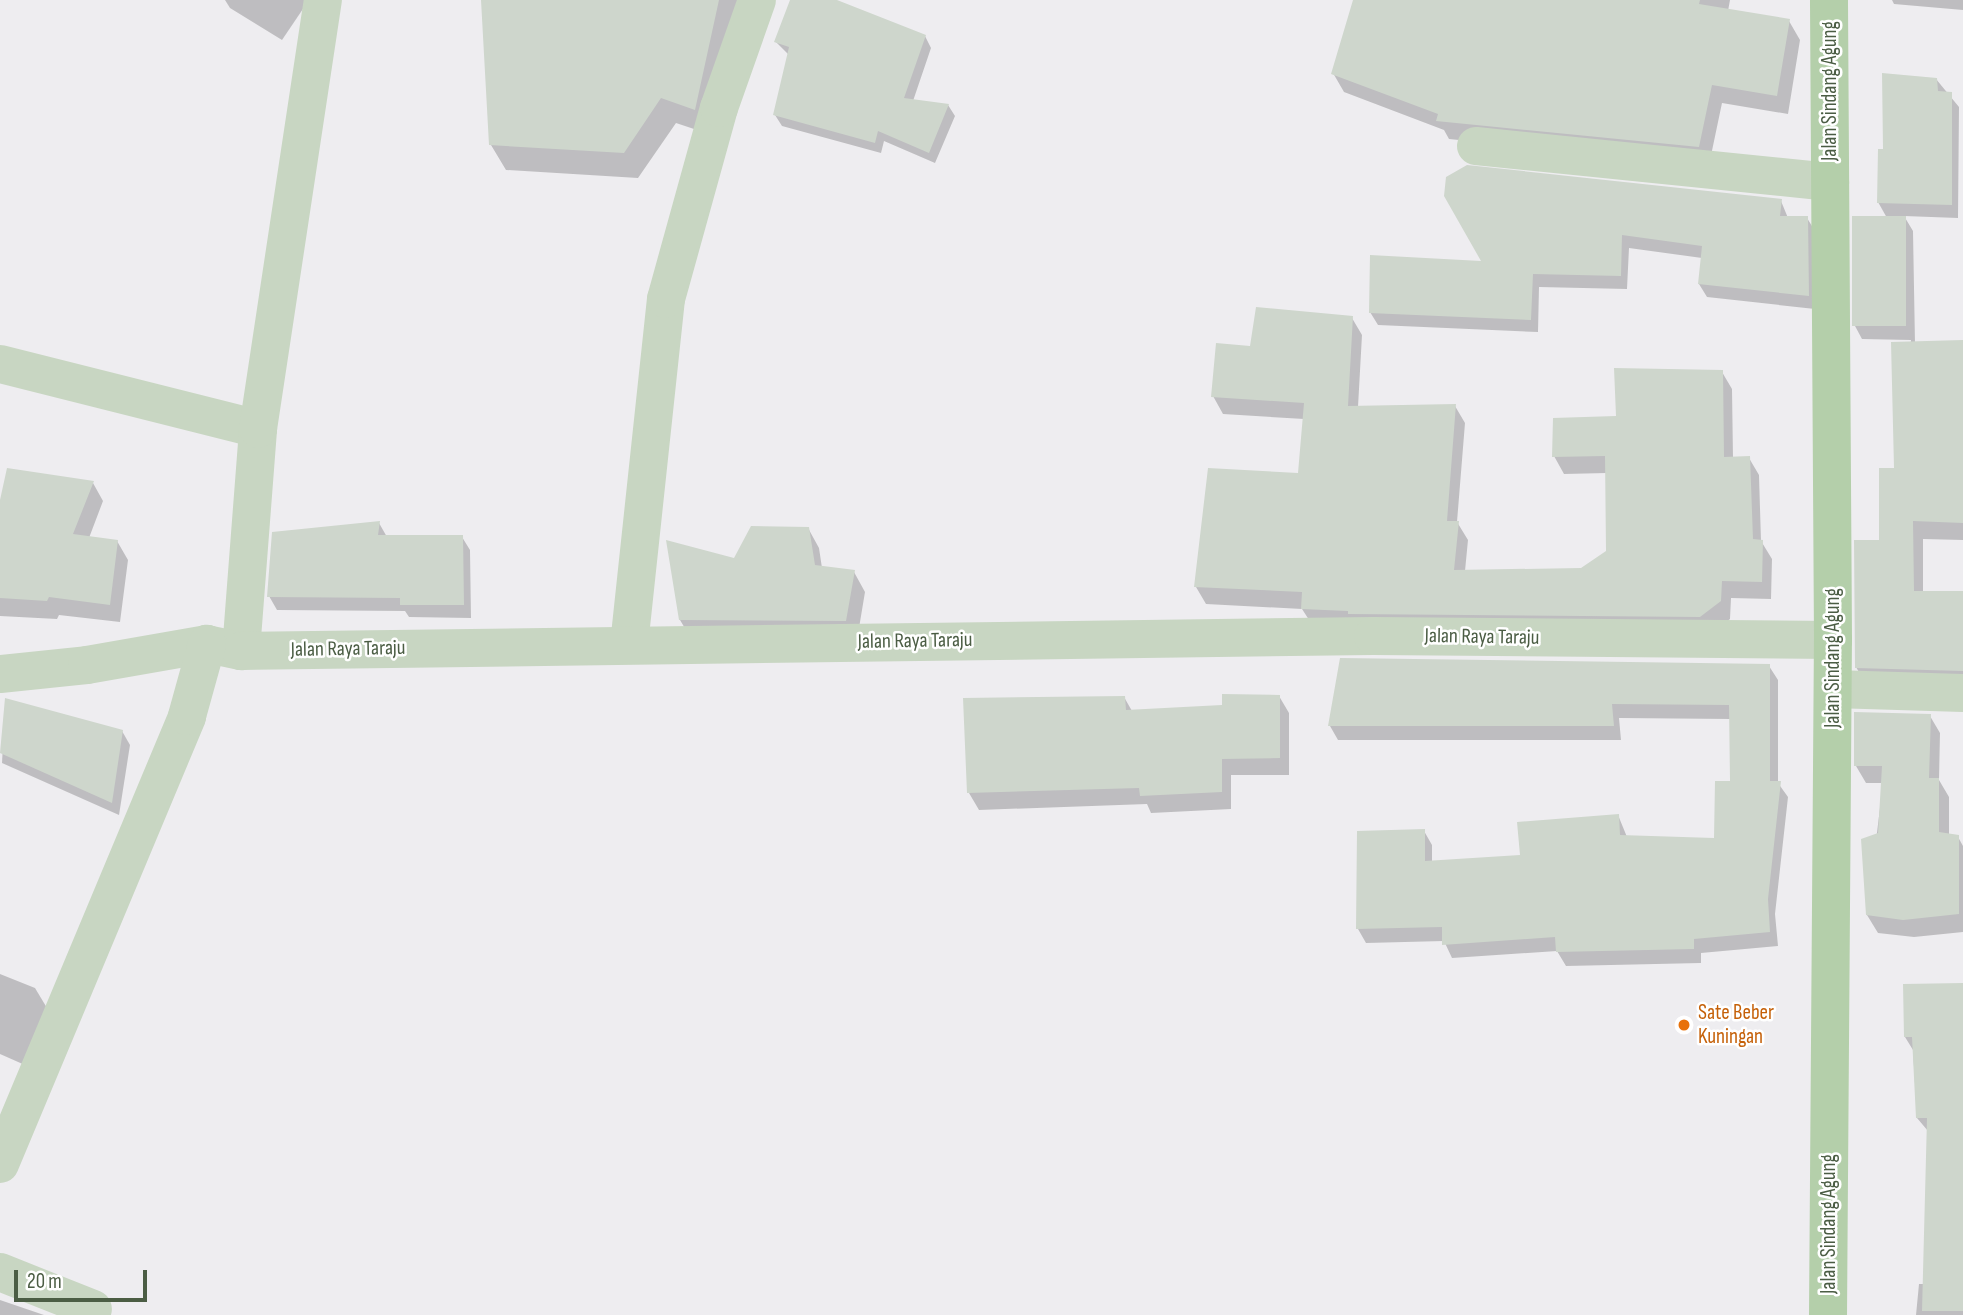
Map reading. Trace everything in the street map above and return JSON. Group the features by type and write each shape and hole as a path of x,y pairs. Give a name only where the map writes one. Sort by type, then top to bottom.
{"main road":[{"name":"Jalan Sindang Agung","path":"1828,1315 1833,689 1829,0"}],"street":[{"path":"0,1164 187,716 224,648 323,0"},
{"path":"629,645 666,299 719,108 757,0"},
{"path":"1476,146 1830,182"},
{"path":"0,364 258,429"},
{"name":"Jalan Raya Taraju","path":"0,674 224,648 1373,636 1833,640"},
{"path":"1833,689 1963,692"},
{"path":"0,1272 93,1308"}],"building":[{"path":"481,0 719,0 695,110 661,98 624,153 489,145"},
{"path":"790,0 837,0 926,35 904,98 949,104 929,153 878,131 875,143 773,115 789,47 774,42"},
{"path":"1353,0 1700,0 1699,4 1790,19 1777,96 1712,85 1699,147 1436,121 1438,114 1331,74"},
{"path":"1882,73 1937,78 1938,91 1952,92 1952,205 1877,203 1878,149 1883,149"},
{"path":"1467,165 1782,199 1780,216 1808,216 1809,296 1698,284 1702,246 1622,235 1621,276 1533,274 1531,320 1369,313 1370,255 1481,261 1444,196 1446,177"},
{"path":"1852,216 1906,216 1906,326 1852,326"},
{"path":"1256,307 1353,316 1348,406 1456,404 1447,521 1459,521 1454,570 1581,568 1606,551 1605,456 1552,457 1553,418 1616,416 1614,368 1723,370 1724,457 1750,456 1753,539 1763,540 1762,582 1722,581 1721,601 1700,617 1348,614 1348,611 1301,609 1302,592 1194,587 1208,468 1298,473 1304,403 1211,397 1216,343 1250,346"},
{"path":"1963,340 1963,523 1913,521 1914,591 1963,591 1963,671 1855,668 1854,540 1879,540 1879,468 1894,468 1891,342"},
{"path":"7,468 94,481 73,534 118,540 110,605 49,597 47,601 0,598 0,500"},
{"path":"380,521 378,535 463,535 464,605 400,605 400,598 267,597 272,532"},
{"path":"751,526 809,527 815,565 855,570 846,621 679,620 666,540 734,558"},
{"path":"1340,658 1770,664 1770,781 1781,781 1768,899 1770,932 1694,939 1694,949 1556,952 1555,937 1442,945 1442,927 1356,929 1357,831 1425,829 1425,861 1520,855 1517,822 1619,814 1620,835 1714,838 1715,781 1730,781 1729,705 1612,704 1614,726 1328,726"},
{"path":"1222,694 1280,695 1280,758 1222,759 1222,792 1140,796 1139,788 967,793 963,698 1125,696 1126,710 1222,705"},
{"path":"5,698 123,730 112,803 0,753"},
{"path":"1854,712 1931,714 1929,778 1939,778 1939,832 1959,835 1959,914 1903,920 1866,915 1861,839 1878,833 1882,766 1854,766"},
{"path":"1963,983 1963,1311 1922,1311 1927,1118 1916,1118 1912,1037 1904,1037 1903,984"}],"place":[{"name":"Sate Beber Kuningan","path":"1684,1025"}]}
